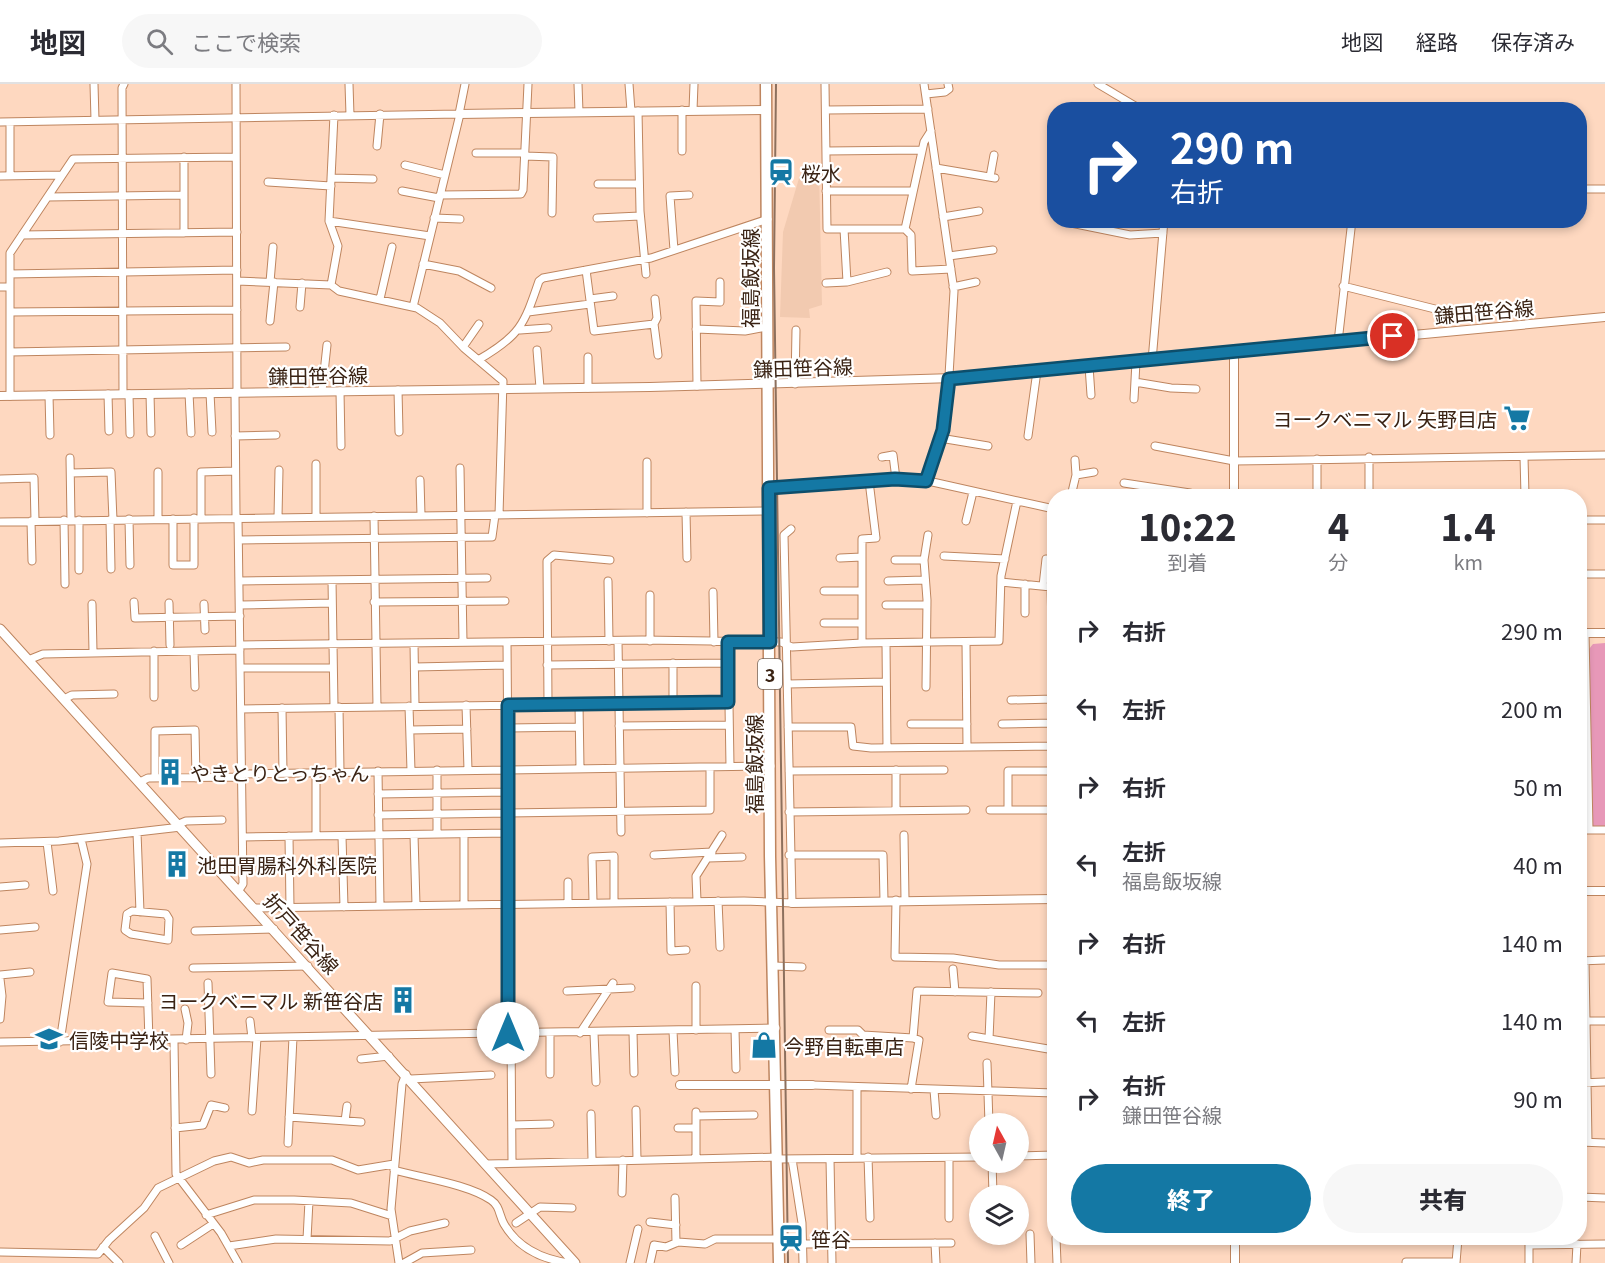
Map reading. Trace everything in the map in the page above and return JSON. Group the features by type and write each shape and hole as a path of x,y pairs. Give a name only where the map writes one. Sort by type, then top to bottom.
{"main road":[{"name":"福島飯坂線","path":"766,84 771,901 776,1028 779,1263"},
{"name":"折戸笹谷線","path":"0,629 409,1076 575,1263"}],"street":[{"path":"94,84 95,120"},
{"path":"124,84 122,120 123,350 130,434"},
{"path":"236,84 235,436 239,540 243,837 243,884 239,890"},
{"path":"349,84 350,115"},
{"path":"413,307 460,114 465,84"},
{"path":"402,191 439,197 520,194 524,190 528,84"},
{"path":"578,84 579,112"},
{"path":"629,84 635,111 640,216 646,274"},
{"path":"693,110 694,84"},
{"path":"825,84 826,229 905,230 911,235 912,271 951,269"},
{"path":"924,84 953,287 947,409 926,481"},
{"path":"926,94 945,92 949,89 948,84"},
{"path":"1098,84 1128,102"},
{"path":"826,110 928,109"},
{"path":"682,110 682,151"},
{"path":"0,122 380,114 766,110"},
{"path":"377,146 380,114"},
{"path":"331,285 338,246 329,221 334,115"},
{"path":"10,122 10,174"},
{"path":"905,230 922,150 931,131"},
{"path":"826,151 922,150"},
{"path":"476,153 553,157 552,213"},
{"path":"936,168 993,177 994,155"},
{"path":"184,157 184,233"},
{"path":"10,396 10,253 73,159 236,157"},
{"path":"405,165 445,175"},
{"path":"0,176 10,174 62,175"},
{"path":"267,182 331,182 373,179"},
{"path":"598,184 639,184"},
{"path":"1587,189 1605,189"},
{"path":"826,191 914,191"},
{"path":"48,197 184,195"},
{"path":"674,250 670,196 689,195"},
{"path":"943,217 979,211"},
{"path":"597,218 640,216"},
{"path":"434,218 460,219"},
{"path":"478,360 496,350 520,330 539,281 645,259 768,219"},
{"path":"329,221 430,236"},
{"path":"1096,228 1130,235 1163,233"},
{"path":"1152,361 1163,228"},
{"path":"1338,342 1351,228"},
{"path":"844,229 847,282"},
{"path":"22,235 237,232"},
{"path":"270,321 273,247"},
{"path":"380,299 392,247"},
{"path":"949,256 993,249"},
{"path":"423,264 459,271 490,288"},
{"path":"10,274 237,270"},
{"path":"586,270 594,331 654,324"},
{"path":"826,283 847,282 887,272"},
{"path":"237,281 331,285 339,291 413,307 440,323 463,347 503,381 504,389 497,514 492,537 239,540"},
{"path":"697,386 696,301 720,302 720,282"},
{"path":"953,287 976,282"},
{"path":"300,307 302,284"},
{"path":"1343,286 1435,309"},
{"path":"0,287 10,287"},
{"path":"528,312 613,296"},
{"path":"655,299 657,318 654,324 658,355"},
{"path":"10,312 237,310"},
{"name":"鎌田笹谷線","path":"0,396 767,385 949,379 1605,317"},
{"path":"463,347 479,324"},
{"path":"696,329 746,331 767,327"},
{"path":"520,330 548,328"},
{"path":"0,330 10,330"},
{"path":"795,384 796,330"},
{"path":"322,391 327,345"},
{"path":"10,352 286,347"},
{"path":"537,350 540,388"},
{"path":"1234,353 1234,489"},
{"path":"588,357 588,388"},
{"path":"1134,399 1136,362"},
{"path":"1089,366 1091,395"},
{"path":"1028,436 1037,371"},
{"path":"1135,382 1171,388 1196,389"},
{"path":"398,390 399,432"},
{"path":"340,391 341,446"},
{"path":"189,393 191,433"},
{"path":"210,393 212,432"},
{"path":"108,394 109,431"},
{"path":"150,394 151,433"},
{"path":"49,395 50,435"},
{"path":"235,436 276,435"},
{"path":"940,438 988,446"},
{"path":"1155,446 1234,460 1605,455"},
{"path":"882,457 893,455 896,479"},
{"path":"1524,457 1525,489"},
{"path":"64,584 71,520 70,458"},
{"path":"1369,458 1370,489"},
{"path":"1317,459 1317,489"},
{"path":"1073,489 1076,475 1075,460"},
{"path":"647,462 647,513"},
{"path":"316,464 316,517"},
{"path":"460,468 463,642"},
{"path":"278,517 279,470"},
{"path":"173,519 173,565 194,565 201,472 236,471"},
{"path":"71,473 111,472 111,569"},
{"path":"158,472 158,519"},
{"path":"1076,475 1094,472"},
{"path":"0,479 34,478 32,561"},
{"path":"769,488 896,479 926,481 1047,507"},
{"path":"420,480 421,515"},
{"path":"862,643 862,539 876,538 868,481"},
{"path":"1124,483 1146,489"},
{"path":"966,521 973,492"},
{"path":"28,660 43,654 463,642 618,640 781,642 792,647 886,642 999,641 1001,582 1017,501"},
{"path":"0,522 769,511"},
{"path":"687,512 687,558"},
{"path":"374,516 377,707"},
{"path":"129,519 130,564"},
{"path":"71,520 79,570"},
{"path":"1587,520 1605,520"},
{"path":"791,530 784,535 789,855 792,903"},
{"path":"926,687 927,605 924,560 928,535"},
{"path":"548,704 547,561 554,555 610,560"},
{"path":"944,556 1005,559"},
{"path":"840,558 862,557"},
{"path":"1043,586 1046,559"},
{"path":"895,560 924,560"},
{"path":"1587,574 1605,574"},
{"path":"239,581 487,578"},
{"path":"332,580 333,668 340,772"},
{"path":"888,581 925,580"},
{"path":"608,581 609,641"},
{"path":"1001,582 1047,586"},
{"path":"1025,584 1025,614"},
{"path":"824,591 862,591"},
{"path":"713,592 714,642"},
{"path":"650,595 650,641"},
{"path":"374,602 505,601"},
{"path":"134,602 135,618 240,616"},
{"path":"169,603 170,645"},
{"path":"240,605 332,603"},
{"path":"92,604 93,652"},
{"path":"204,604 205,630"},
{"path":"886,604 927,605"},
{"path":"824,623 862,623"},
{"path":"1587,633 1605,633"},
{"path":"618,640 621,832"},
{"path":"507,642 512,1162"},
{"path":"728,642 730,766"},
{"path":"886,642 887,748"},
{"path":"966,642 967,747"},
{"path":"411,771 410,730 415,667 414,643"},
{"path":"154,651 154,697"},
{"path":"194,651 195,687"},
{"path":"673,663 674,703"},
{"path":"547,665 728,663"},
{"path":"415,667 507,665"},
{"path":"240,668 333,668"},
{"path":"788,684 886,682"},
{"path":"64,699 72,695 114,694"},
{"path":"1011,700 1047,699"},
{"path":"241,709 728,702"},
{"path":"579,704 580,768"},
{"path":"466,705 468,770"},
{"path":"282,708 282,773"},
{"path":"1002,724 1047,723"},
{"path":"911,724 967,724"},
{"path":"619,726 729,725"},
{"path":"508,728 579,727"},
{"path":"788,728 851,727 853,746 887,748 1047,746"},
{"path":"410,730 467,729"},
{"path":"155,778 155,731 195,730 196,777"},
{"path":"140,782 155,778 282,773 771,766"},
{"path":"378,814 710,810 710,767"},
{"path":"437,770 437,834"},
{"path":"896,770 896,811"},
{"path":"789,771 944,770"},
{"path":"378,771 380,906"},
{"path":"1008,810 1008,771 1047,771"},
{"path":"316,773 316,836"},
{"path":"1587,774 1589,830 1605,830"},
{"path":"378,794 508,792"},
{"path":"789,812 966,810"},
{"path":"990,810 1047,810"},
{"path":"0,843 47,842 180,826 186,821 222,820"},
{"path":"137,832 140,912"},
{"path":"243,837 509,833"},
{"path":"414,834 416,905"},
{"path":"464,834 464,904"},
{"path":"697,901 696,876 722,835"},
{"path":"904,835 895,957 953,958 999,965 1047,965"},
{"path":"342,836 344,906"},
{"path":"289,837 290,908"},
{"path":"60,1042 87,864 81,838"},
{"path":"47,842 53,891"},
{"path":"654,855 742,856"},
{"path":"789,855 883,855 884,901"},
{"path":"593,902 592,857 614,856 614,902"},
{"path":"568,882 568,903"},
{"path":"0,887 25,885"},
{"path":"1587,891 1605,891"},
{"path":"256,908 593,902 771,901 792,903 1047,899"},
{"path":"718,901 720,947"},
{"path":"670,902 671,951 686,950"},
{"path":"140,912 166,914 170,919 168,940 130,934 125,930 127,914 140,912"},
{"path":"0,930 35,927"},
{"path":"195,931 274,929"},
{"path":"1587,961 1605,960"},
{"path":"193,968 308,966"},
{"path":"774,966 802,967"},
{"path":"953,969 956,992"},
{"path":"0,1019 2,996 0,977 30,972"},
{"path":"148,1002 108,1002 112,973 147,979 148,1002 149,1041"},
{"path":"208,982 211,1074"},
{"path":"567,991 611,986 631,988"},
{"path":"580,1033 611,986"},
{"path":"696,986 696,1030"},
{"path":"914,1038 918,992 1038,993"},
{"path":"989,1038 991,992"},
{"path":"185,1009 188,1023 186,1040"},
{"path":"250,1021 254,1038 252,1110"},
{"path":"1587,1021 1605,1021"},
{"path":"0,1042 174,1041 370,1034 594,1033 776,1028"},
{"path":"735,1029 736,1069"},
{"path":"828,1030 858,1030 863,1035 918,1040 911,1089"},
{"path":"673,1031 675,1072"},
{"path":"633,1032 634,1072"},
{"path":"550,1033 550,1074"},
{"path":"594,1033 596,1082"},
{"path":"972,1036 1047,1049"},
{"path":"288,1143 293,1037"},
{"path":"174,1041 174,1167 178,1177 229,1246 238,1263"},
{"path":"361,1059 389,1056"},
{"path":"987,1063 990,1113"},
{"path":"399,1263 392,1216 402,1084 409,1076 491,1075"},
{"path":"1587,1083 1605,1082"},
{"path":"680,1085 812,1085 1047,1093"},
{"path":"857,1088 857,1158"},
{"path":"934,1090 936,1115"},
{"path":"175,1128 203,1125 211,1104 225,1108"},
{"path":"345,1121 347,1106"},
{"path":"636,1110 637,1160"},
{"path":"591,1114 592,1160"},
{"path":"696,1159 696,1114 754,1115"},
{"path":"289,1117 361,1122"},
{"path":"512,1125 550,1124"},
{"path":"678,1128 696,1128"},
{"path":"1587,1130 1588,1142 1605,1143"},
{"path":"1029,1156 1047,1155"},
{"path":"0,1252 98,1254 103,1246 144,1208 158,1188 214,1161 231,1157 249,1163 263,1160 332,1160 358,1170 394,1167 448,1183 483,1196 498,1207 504,1224 527,1251 569,1263"},
{"path":"868,1157 870,1218"},
{"path":"487,1164 592,1160 969,1157"},
{"path":"949,1158 949,1218"},
{"path":"792,1159 803,1244 803,1263"},
{"path":"830,1159 832,1263"},
{"path":"622,1192 623,1160"},
{"path":"1587,1197 1605,1198"},
{"path":"675,1198 676,1243"},
{"path":"206,1215 254,1200 351,1203 392,1216"},
{"path":"307,1239 309,1201"},
{"path":"516,1224 531,1211 540,1207 572,1208"},
{"path":"650,1222 676,1225"},
{"path":"229,1246 276,1239 396,1240 410,1232 446,1223"},
{"path":"181,1245 213,1224"},
{"path":"630,1263 638,1229"},
{"path":"1030,1234 1031,1263"},
{"path":"155,1236 169,1263"},
{"path":"650,1263 654,1245 666,1247 676,1243 705,1244 715,1239 778,1239"},
{"path":"935,1243 936,1263"},
{"path":"803,1244 951,1243"},
{"path":"1587,1244 1605,1244"},
{"path":"1056,1245 1057,1263"},
{"path":"1235,1245 1235,1263"},
{"path":"1406,1262 1456,1263 1457,1245"},
{"path":"1529,1245 1529,1263"},
{"path":"1576,1263 1577,1245"},
{"path":"103,1246 119,1263"},
{"path":"404,1263 422,1253 471,1250"}],"shaded area":[{"path":"819,169 822,305 809,309 810,318 780,317 783,232 800,175"},
{"path":"1605,643 1605,828 1593,828 1589,649 1593,644"}],"railway":[{"path":"776,84 774,268 788,1263"}],"place":[{"name":"桜水","path":"781,172"},
{"name":"ヨークベニマル 矢野目店","path":"1517,418"},
{"name":"やきとりとっちゃん","path":"170,772"},
{"name":"池田胃腸科外科医院","path":"177,864"},
{"name":"ヨークベニマル 新笹谷店","path":"403,1000"},
{"name":"信陵中学校","path":"49,1039"},
{"name":"今野自転車店","path":"764,1045"},
{"name":"笹谷","path":"791,1238"}],"route":[{"path":"508,1033 508,705 728,702 728,642 770,642 769,488 895,479 926,481 943,430 949,379 1154,361 1393,336"}]}
